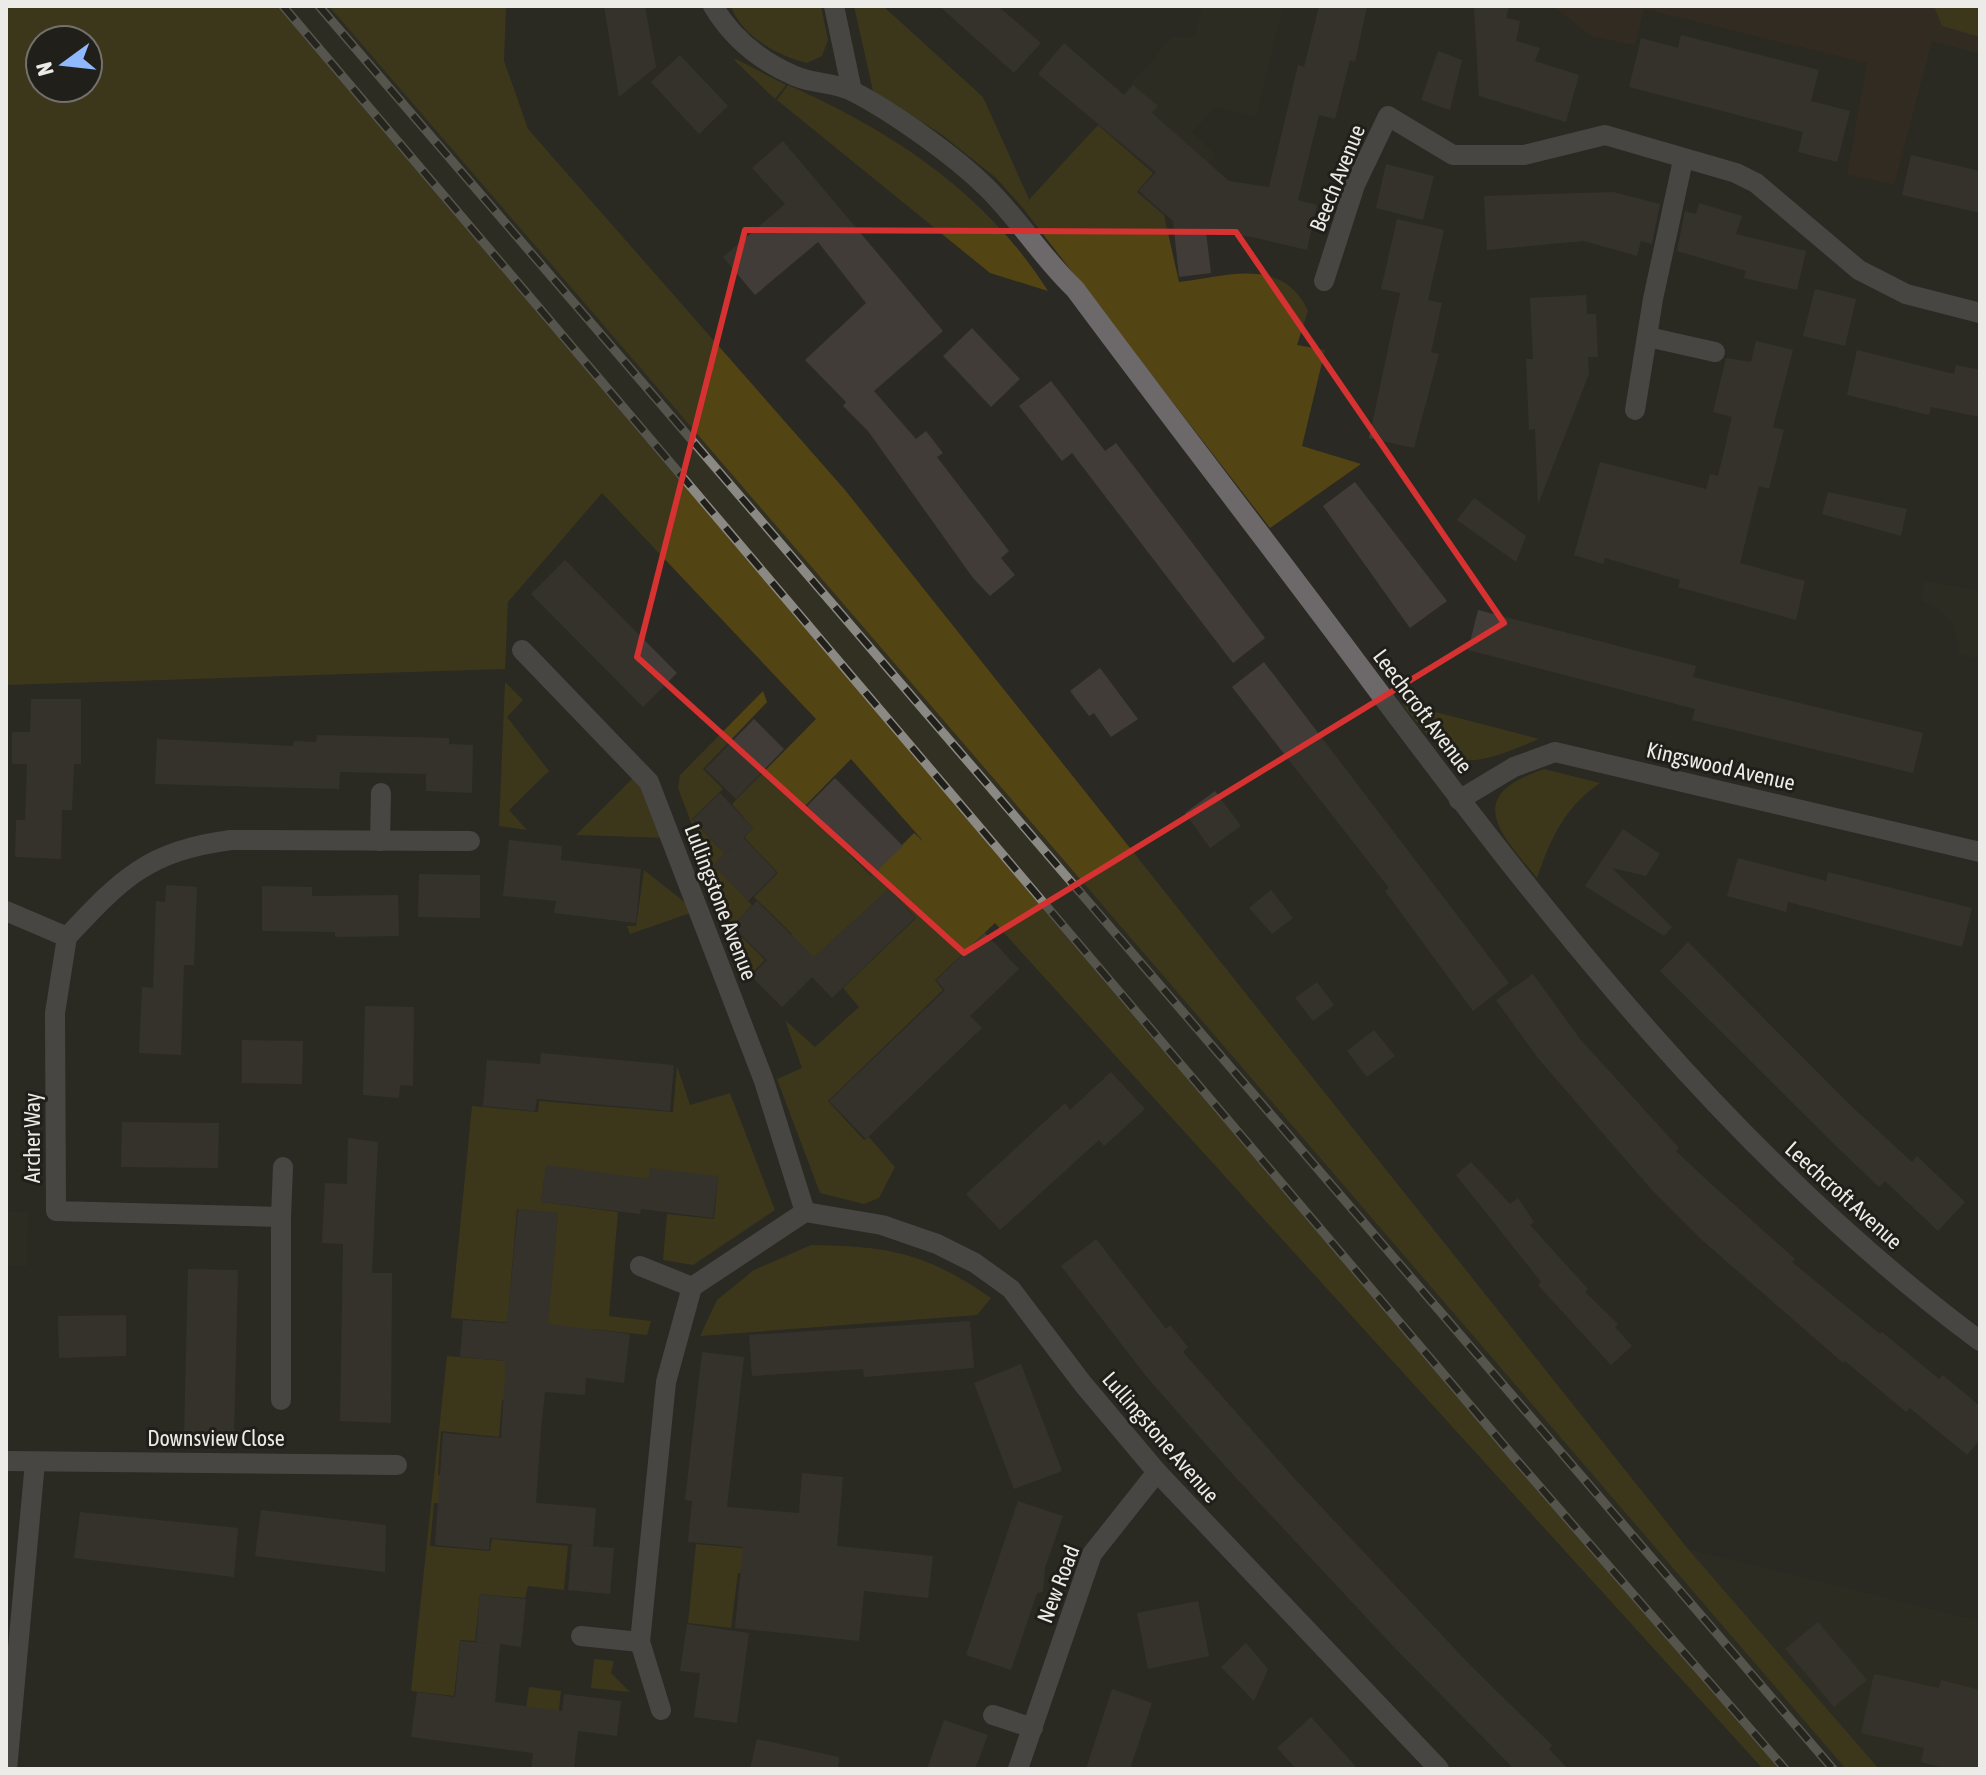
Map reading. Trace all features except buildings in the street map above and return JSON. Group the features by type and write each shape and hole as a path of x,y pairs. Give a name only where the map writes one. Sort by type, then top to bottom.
{"street":[{"name":"Leechcroft Avenue","path":"713,6 726,29 743,45 795,76 852,91 933,145 986,187 1047,262 1075,289 1459,800 1652,1037 1755,1148 1847,1232 1980,1341"},
{"path":"834,6 852,91"},
{"name":"Beech Avenue","path":"1324,281 1355,185 1388,116 1453,155 1524,155 1605,135 1736,173 1756,183 1859,270 1906,294 1980,313"},
{"path":"1635,410 1653,299 1683,160"},
{"path":"1648,337 1715,352"},
{"name":"Lullingstone Avenue","path":"522,650 649,782 764,1081 805,1212 882,1225 937,1244 975,1263 1011,1289 1083,1384 1157,1472 1439,1769"},
{"name":"Kingswood Avenue","path":"1459,800 1514,767 1555,752 1980,852"},
{"path":"380,841 381,793"},
{"path":"6,911 67,937 117,883 174,851 231,840 470,841"},
{"name":"Archer Way","path":"67,937 55,1013 56,1211 281,1217"},
{"path":"281,1400 283,1167"},
{"path":"661,1710 640,1642 666,1382 692,1287 805,1212"},
{"path":"640,1266 692,1287"},
{"name":"Downsview Close","path":"6,1461 397,1465"},
{"path":"7,1769 35,1462"},
{"name":"New Road","path":"1018,1769 1092,1554 1157,1472"},
{"path":"581,1636 640,1642"},
{"path":"993,1715 1033,1728"}],"highlighted area":[{"path":"745,230 1236,232 1504,623 964,953 637,657"}],"shaded area":[{"path":"6,6 285,6 1511,1458 1782,1769 1763,1769 995,923 935,980 943,990 828,1101 864,1140 869,1137 895,1167 879,1198 864,1204 820,1193 777,1079 802,1068 785,1020 815,1047 859,1007 843,988 916,918 889,889 801,969 792,934 754,897 778,873 744,837 753,828 732,804 816,719 602,493 508,602 505,669 6,685","holes":["851,759 924,842 914,833 871,876 803,808"]},
{"path":"173,6 462,6 504,61 528,129 845,490 1688,1549 1980,1621 1980,1769 1763,1769 995,922 816,719 314,188"},
{"path":"329,6 506,6 504,61 528,129 845,490 1688,1549 1879,1769 1846,1769"},
{"path":"731,6 821,6 828,40 822,56 807,63 773,50 743,27"},
{"path":"854,6 883,6 983,97 1029,199 1024,205 1098,125 1153,173 1137,192 1164,215 1179,282 1250,274 1283,282 1297,293 1308,311 1297,345 1325,350 1302,446 1361,464 1270,528 1022,207 996,178 941,134 873,91"},
{"path":"1202,6 1283,6 1256,117 1216,107 1192,132 1216,155 1164,215 1138,191 1154,173 1097,124 1172,37 1195,36"},
{"path":"1553,6 1980,6 1980,54 1932,41 1894,185 1847,174 1867,63 1644,9 1635,45 1591,36"},
{"path":"1934,6 1980,6 1980,37 1942,26"},
{"path":"736,59 786,85 775,99"},
{"path":"788,85 864,123 934,168 996,224 1048,291 990,273 777,100"},
{"path":"1925,581 1980,591 1980,659 1957,654 1959,644 1951,621 1937,608 1921,600"},
{"path":"505,682 523,700 507,717 549,771 509,810 527,830 499,826"},
{"path":"763,691 767,702 703,769 723,789 692,819 725,854 714,865 752,905 732,927 765,960 749,976 678,788 680,775"},
{"path":"1401,703 1539,739 1491,757 1474,760 1460,758 1434,741"},
{"path":"1544,769 1600,783 1577,803 1560,825 1537,878 1501,830 1496,803 1503,791"},
{"path":"636,775 668,838 576,835"},
{"path":"644,870 696,911 630,934 627,926 636,926"},
{"path":"677,1066 690,1105 730,1093 775,1210 693,1265 663,1260 667,1214 714,1219 718,1177 651,1169 649,1179 546,1167 541,1202 618,1212 609,1316 651,1321 647,1335 592,1329 587,1354 517,1323 451,1318 472,1106 538,1112 539,1101 673,1112","holes":["517,1209 558,1213 549,1308 509,1303"]},
{"path":"6,1211 28,1212 27,1266 6,1265"},
{"path":"811,1245 863,1247 906,1255 946,1271 991,1298 977,1315 700,1336 717,1300 754,1270"},
{"path":"447,1356 517,1362 514,1401 502,1400 499,1437 441,1431 438,1475 498,1480 491,1508 434,1503 430,1546 490,1551 492,1539 568,1546 564,1590 528,1586 525,1598 480,1594 475,1641 460,1640 454,1696 411,1691"},
{"path":"696,1544 786,1552 775,1576 738,1573 731,1628 688,1623"},
{"path":"594,1659 614,1661 611,1673 630,1692 591,1688"},
{"path":"529,1687 561,1691 557,1726 524,1722"}],"railway":[{"path":"283,6 1513,1456 1785,1769"},
{"path":"319,6 1833,1769"}]}
